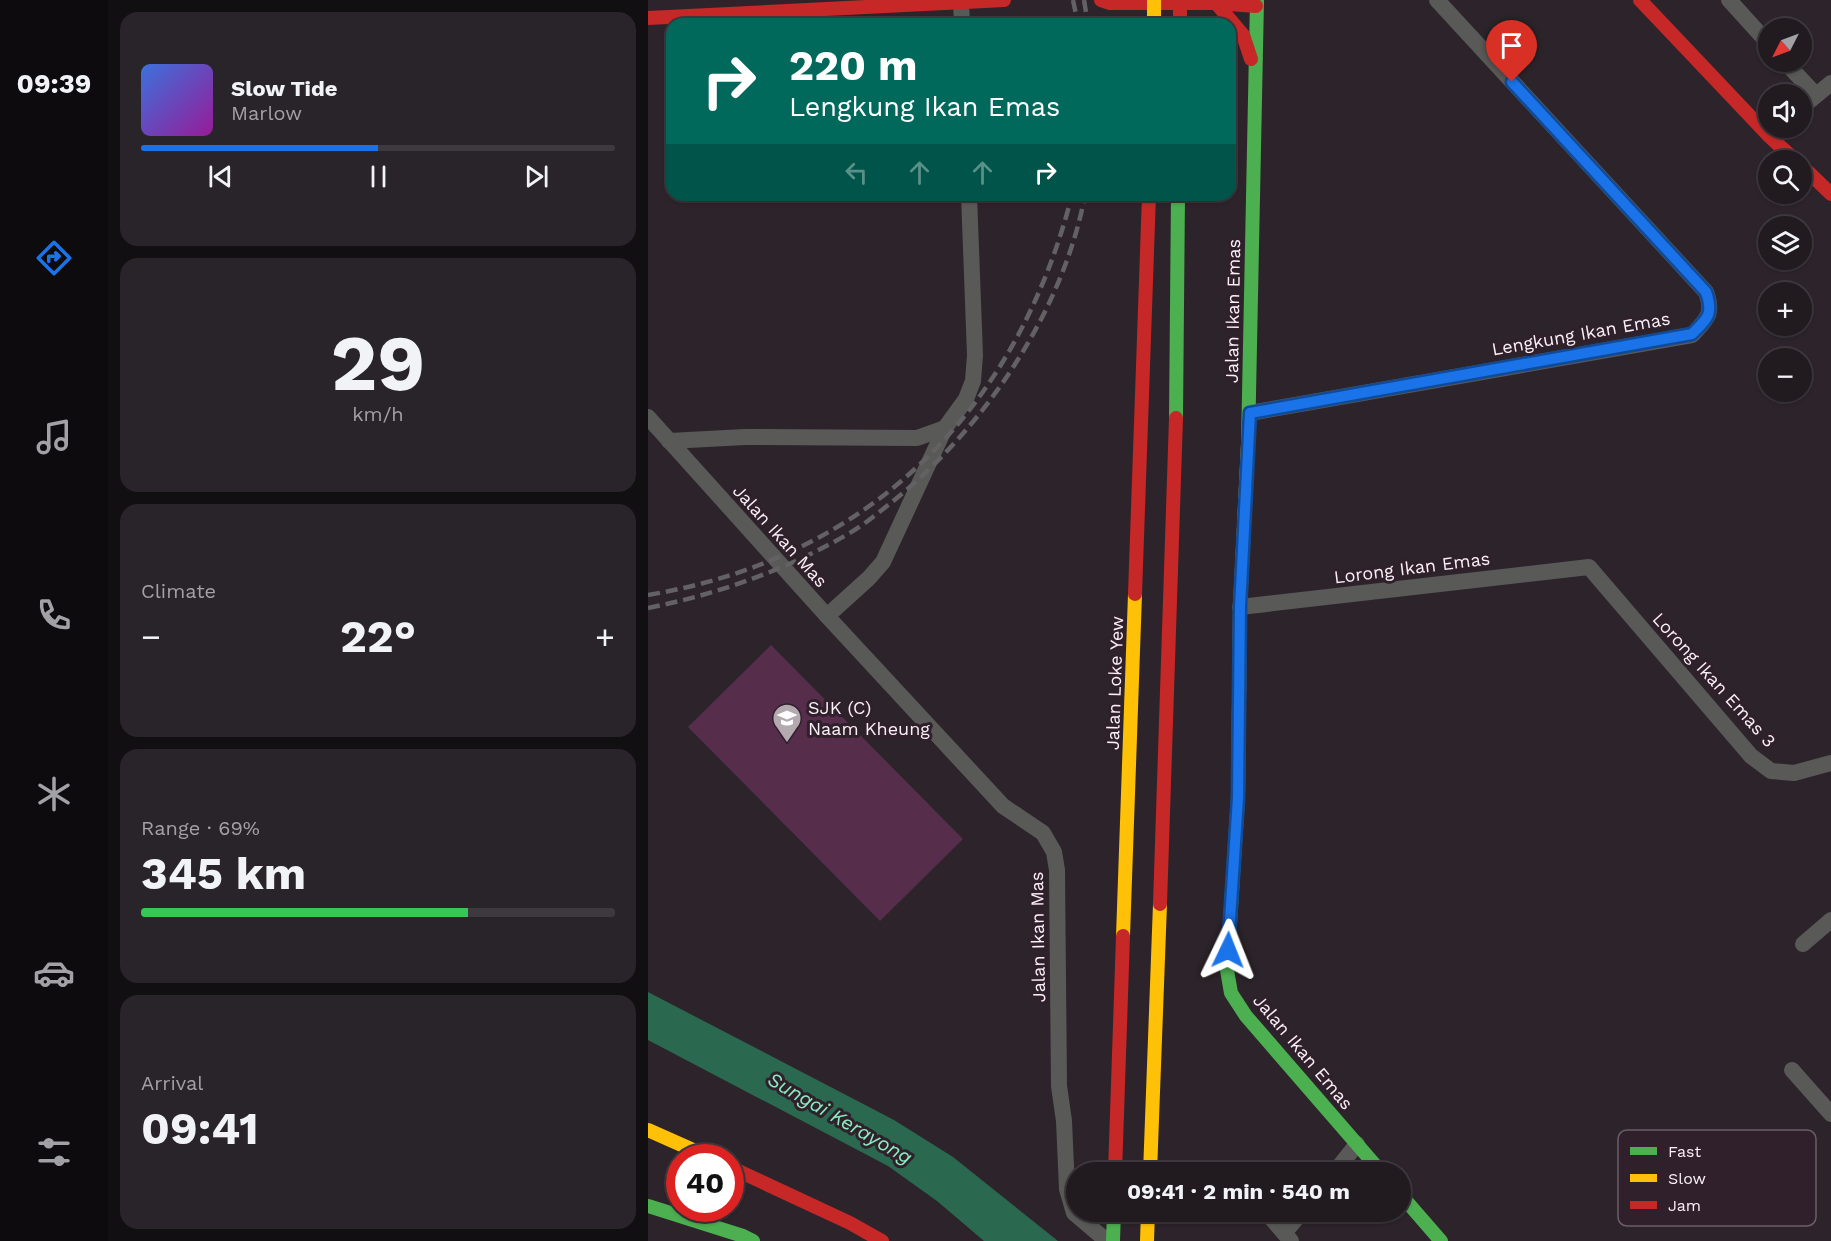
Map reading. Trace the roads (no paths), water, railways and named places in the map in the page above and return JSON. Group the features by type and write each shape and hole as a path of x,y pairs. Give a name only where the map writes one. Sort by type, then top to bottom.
{"main road":[{"path":"648,18 1004,0"},
{"path":"1101,0 1110,3 1256,3"},
{"path":"1154,18 1155,0"},
{"path":"1180,0 1180,18"},
{"path":"1640,0 1758,117"},
{"path":"1216,3 1229,18"},
{"name":"Jalan Ikan Emas","path":"1256,3 1250,413 1240,607 1238,798 1227,970 1231,993 1246,1016 1373,1162"},
{"path":"1236,27 1243,35 1254,66"},
{"path":"1778,138 1787,150"},
{"path":"1812,176 1831,194"},
{"name":"Jalan Loke Yew","path":"1115,1162 1149,201"},
{"path":"1150,1162 1176,441 1178,201"},
{"path":"648,1130 680,1144"},
{"path":"744,1174 850,1223 882,1241"},
{"path":"1411,1206 1441,1241"},
{"path":"654,1208 709,1241"},
{"path":"654,1208 753,1241"},
{"path":"1113,1241 1114,1222"},
{"path":"1147,1241 1148,1222"}],"street":[{"name":"Lengkung Ikan Emas","path":"1250,413 1692,334 1708,317 1710,304 1706,292 1437,0"},
{"path":"1729,0 1758,32"},
{"path":"961,3 962,18"},
{"path":"1794,72 1816,95"},
{"path":"1812,98 1831,83"},
{"path":"826,616 869,578 883,561 945,428 966,399 973,381 975,355 969,201"},
{"name":"Jalan Ikan Mas","path":"648,417 826,616 1004,806 1043,833 1054,852 1057,870 1059,1086 1064,1121 1066,1189 1074,1213 1107,1241"},
{"path":"669,441 745,437 917,438 945,428"},
{"name":"Lorong Ikan Emas","path":"1240,607 1589,567"},
{"name":"Lorong Ikan Emas 3","path":"1589,567 1751,756 1771,771 1794,773 1831,763"},
{"path":"1803,944 1831,920"},
{"path":"1792,1070 1831,1114"},
{"path":"1343,1162 1357,1144"},
{"path":"1275,1222 1288,1237 1296,1222"}],"water":[{"name":"Sungai Kerayong","path":"648,992 894,1120 953,1157 1058,1241 984,1241 937,1201 888,1166 648,1040"}],"railway":[{"path":"1073,0 1077,18"},
{"path":"1084,0 1087,18"},
{"path":"648,595 728,576 800,547 865,509 923,462 972,406 1014,343 1047,272 1070,201"},
{"path":"648,608 726,588 800,559 860,527 926,472 988,403 1015,365 1039,324 1074,239 1084,201"}],"place":[{"name":"SJK (C) Naam Kheung","path":"787,744"}]}
